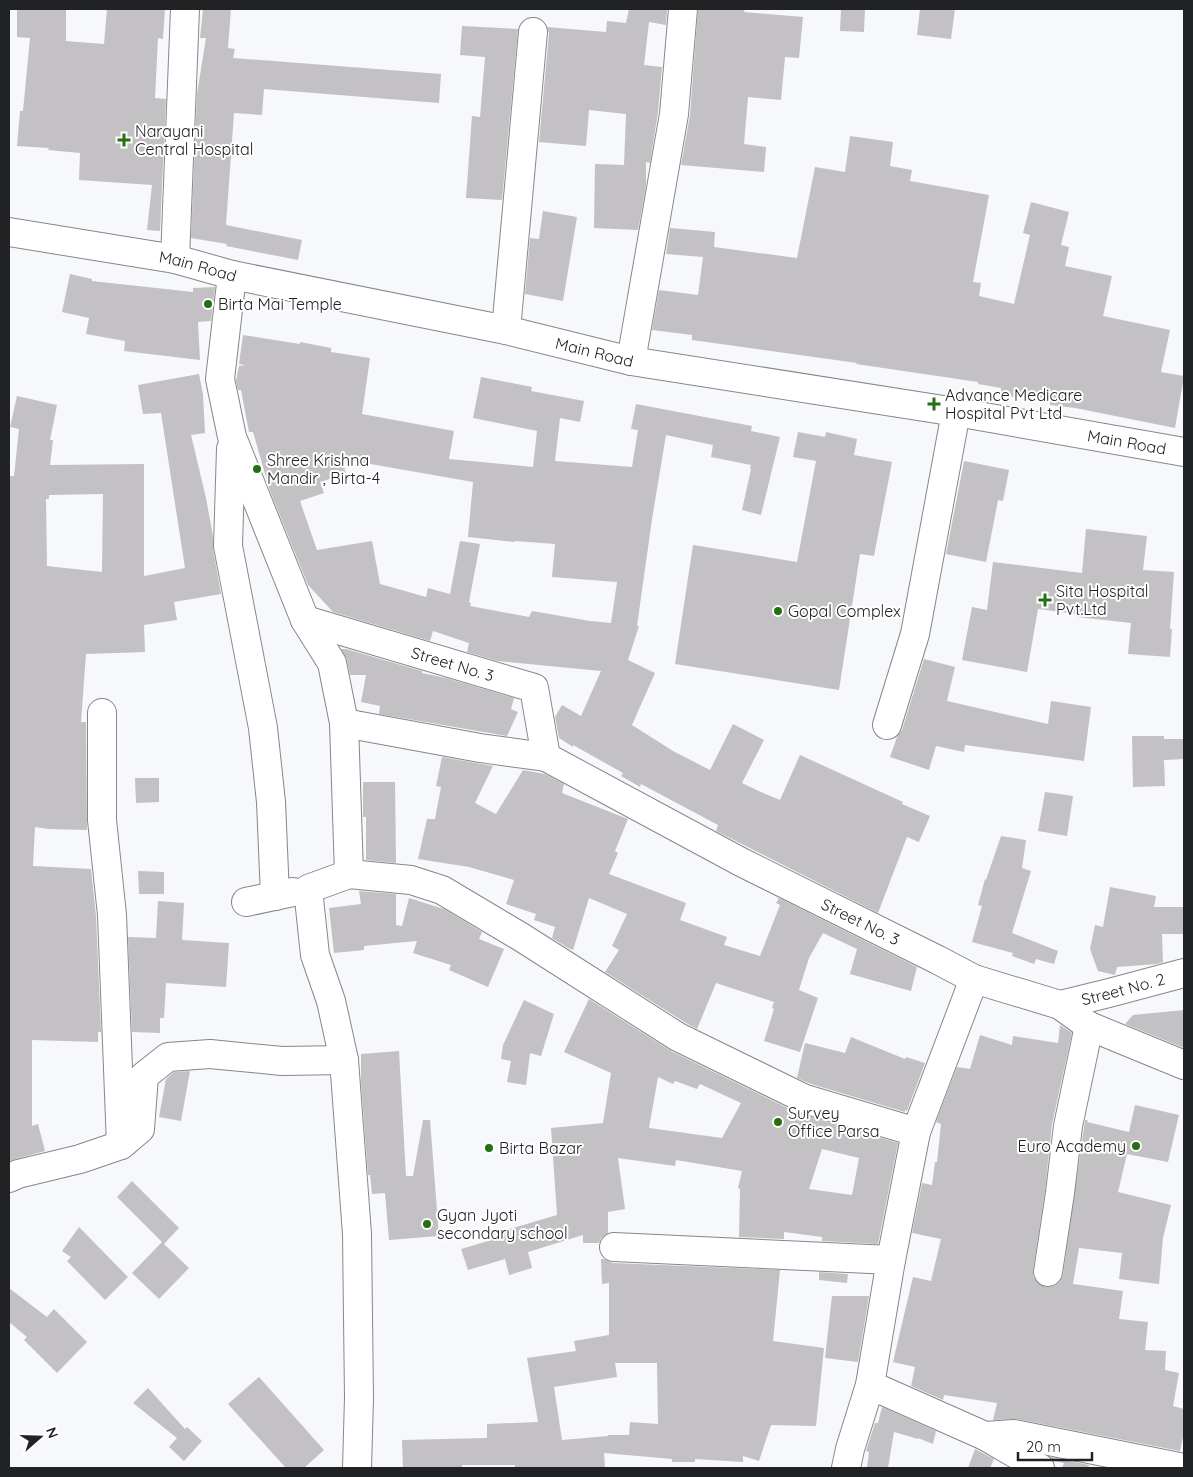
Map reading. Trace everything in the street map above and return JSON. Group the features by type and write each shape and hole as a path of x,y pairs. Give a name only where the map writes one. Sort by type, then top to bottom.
{"street":[{"path":"175,259 185,9"},
{"path":"631,361 674,114 683,9"},
{"path":"506,330 533,32"},
{"name":"Main Road","path":"9,232 175,259 232,275 506,330 631,361 956,412 1184,452"},
{"path":"232,275 220,379 232,437 305,620 332,662 344,723 349,874"},
{"path":"887,724 915,634 956,412"},
{"path":"232,437 228,546 263,728 271,802 275,896"},
{"name":"Street No. 3","path":"305,620 534,688 546,757"},
{"path":"102,713 102,820 112,915 121,1145"},
{"name":"Street No. 3","path":"344,723 480,748 546,757 741,862 974,979 1060,1005 1088,1026 1184,1065"},
{"path":"246,902 308,889 349,874 411,880 442,890 530,942 678,1037 805,1099 916,1132"},
{"path":"308,889 315,955 331,1001 344,1060 357,1234 359,1398 356,1468"},
{"name":"Street No. 2","path":"1060,1005 1109,994 1184,973"},
{"path":"846,1468 870,1385 891,1260 916,1132 974,979"},
{"path":"1048,1272 1068,1126 1088,1026"},
{"path":"9,1178 18,1174 80,1159 121,1145 140,1129 144,1076 168,1057 210,1054 282,1061 344,1060"},
{"path":"614,1248 891,1260"},
{"path":"870,1385 985,1436 1040,1468"},
{"path":"985,1436 1014,1434 1184,1468"}],"building":[{"path":"17,9 66,10 66,41 104,44 107,9 165,9 163,39 158,38 155,98 166,99 160,231 147,230 152,185 79,180 80,153 48,150 49,148 17,146 20,111 23,111 30,38 17,37"},
{"path":"203,9 231,9 228,48 235,49 233,58 441,74 439,103 264,89 262,115 234,113 226,225 302,240 298,260 191,238 197,94 206,38 200,38"},
{"path":"629,9 667,9 666,25 649,22 644,65 662,67 658,112 650,163 646,162 646,186 638,230 594,228 595,164 624,165 626,114 589,110 586,146 539,142 549,33 547,27 606,32 607,21 626,23"},
{"path":"698,9 745,9 744,12 803,17 799,58 785,57 781,100 748,97 744,144 766,147 764,172 681,165 690,115"},
{"path":"841,9 865,9 864,32 840,31"},
{"path":"920,9 955,9 951,39 917,35"},
{"path":"462,26 518,29 502,200 466,198 472,116 480,117 485,57 460,55"},
{"path":"850,136 893,142 890,166 912,170 910,181 989,195 973,282 981,283 979,296 1014,304 1030,235 1023,233 1031,202 1069,212 1061,245 1069,247 1065,266 1112,276 1103,316 1170,330 1161,372 1184,376 1175,428 1075,408 1050,405 1050,402 1001,395 1001,388 978,384 978,382 692,340 692,335 652,330 659,290 698,295 703,257 666,254 670,228 715,232 714,247 797,258 815,167 845,172"},
{"path":"543,211 577,217 563,301 525,294 530,238 539,239"},
{"path":"70,274 92,279 92,281 193,292 193,288 215,287 211,321 198,322 200,360 124,351 125,341 86,334 89,318 62,312"},
{"path":"243,335 300,344 300,342 331,348 331,352 370,358 362,414 454,431 449,459 533,467 537,431 473,418 481,377 532,387 531,391 584,401 580,422 560,418 555,461 632,467 638,430 631,429 636,404 752,426 751,431 780,437 761,515 742,510 751,465 711,457 713,445 666,435 652,519 637,626 639,626 628,660 655,673 632,725 673,751 710,770 733,724 764,740 742,783 763,793 780,800 800,755 930,816 919,842 907,837 878,913 716,831 718,825 641,784 640,787 621,776 623,773 559,738 555,717 562,705 581,716 601,671 497,661 467,652 469,643 433,631 430,641 333,612 308,585 270,491 253,432 249,432 241,390 238,390 236,381 239,366 245,365 239,364","holes":["342,459 473,482 468,537 555,544 552,577 617,582 611,623 532,611 529,617 470,606 471,603 469,602 480,544 460,541 450,594 428,588 426,597 380,584 372,541 317,550 300,501 324,493 320,482 346,474"]},
{"path":"199,374 203,394 205,433 191,435 206,498 221,594 174,602 177,620 144,625 145,652 86,654 81,722 86,722 87,830 35,827 33,866 91,869 96,916 101,1032 98,1032 98,1042 32,1040 32,1126 38,1124 45,1151 9,1161 9,476 14,476 19,429 10,427 17,396 57,405 50,440 53,440 50,465 144,464 144,576 185,568 161,413 143,414 138,385","holes":["103,494 102,572 47,566 46,499 49,499 49,495"]},
{"path":"798,432 825,437 826,432 857,439 854,455 892,462 874,556 860,554 839,690 675,664 693,545 797,562 816,461 793,457"},
{"path":"964,461 1009,470 1003,501 998,500 986,562 946,554"},
{"path":"1086,529 1147,536 1143,570 1174,572 1170,657 1128,654 1131,623 1077,617 1077,614 1038,609 1027,672 962,660 972,607 987,610 993,562 1082,573"},
{"path":"341,649 514,698 511,709 518,712 507,736 379,714 380,706 361,702 366,675 350,675 347,660"},
{"path":"924,659 955,667 947,701 1048,724 1051,701 1091,707 1084,761 965,745 964,752 936,746 929,770 890,757 897,737 902,730"},
{"path":"1132,736 1164,736 1164,739 1184,739 1184,759 1164,760 1165,786 1133,787"},
{"path":"442,757 493,766 475,803 496,814 523,770 545,774 564,784 562,793 628,819 615,851 618,853 609,874 686,903 680,920 727,937 724,945 760,956 780,905 776,903 779,898 917,967 911,991 850,974 857,949 823,933 809,958 799,990 818,998 800,1052 764,1041 774,1009 772,1008 774,1002 716,983 697,1029 605,972 619,950 612,946 627,914 589,898 573,950 552,938 555,927 534,920 536,914 506,904 514,880 469,867 418,859 427,819 435,819 441,787 436,786"},
{"path":"135,778 159,778 159,802 136,803"},
{"path":"363,782 395,782 396,863 366,860 366,817 363,817"},
{"path":"1045,792 1073,796 1067,836 1038,831"},
{"path":"1001,836 1026,840 1022,868 1031,871 1012,933 1058,951 1054,964 1036,959 1034,964 1012,956 1013,953 972,942 982,906 978,905 985,879"},
{"path":"138,871 164,872 164,894 139,894"},
{"path":"1110,887 1156,896 1154,907 1184,907 1184,934 1162,934 1163,962 1117,967 1115,975 1098,971 1090,949 1095,925 1103,927"},
{"path":"359,891 396,894 396,925 402,926 409,898 444,909 482,932 479,939 504,949 488,987 449,970 451,965 413,953 417,941 364,946 364,950 334,953 329,908 361,904"},
{"path":"158,901 184,903 182,940 229,943 226,987 166,983 164,1018 160,1018 160,1033 132,1032 128,937 156,938"},
{"path":"589,999 671,1051 798,1113 898,1143 878,1244 822,1241 822,1237 784,1232 784,1239 739,1237 740,1189 738,1188 742,1171 676,1160 675,1166 618,1158 625,1209 608,1212 608,1233 601,1238 599,1243 583,1243 583,1235 528,1252 532,1268 509,1275 505,1259 468,1270 461,1249 498,1238 496,1233 557,1215 551,1128 603,1123 611,1073 564,1052","holes":["658,1077 673,1084 675,1081 697,1089 700,1084 741,1103 722,1138 649,1128","822,1149 859,1158 852,1195 809,1189"]},
{"path":"524,1000 554,1014 541,1056 530,1053 526,1085 507,1082 511,1061 501,1059 503,1045"},
{"path":"1184,1010 1184,1048 1125,1024 1133,1015"},
{"path":"1060,1025 1072,1033 1052,1124 1033,1277 1039,1284 1046,1287 1054,1286 1060,1282 1063,1275 1085,1120 1129,1132 1135,1105 1179,1115 1168,1162 1127,1154 1118,1192 1171,1205 1163,1238 1159,1284 1119,1279 1122,1253 1079,1248 1073,1284 1123,1291 1119,1319 1148,1322 1145,1350 1166,1351 1165,1370 1179,1373 1173,1406 1184,1409 1184,1432 1180,1451 1017,1419 993,1420 997,1403 944,1395 943,1400 911,1386 915,1367 893,1362 913,1277 931,1281 941,1239 912,1233 922,1183 932,1185 935,1162 937,1162 941,1124 936,1122 957,1067 970,1069 980,1035 1012,1045 1013,1036 1058,1043"},
{"path":"851,1037 905,1059 906,1057 925,1063 907,1111 905,1110 905,1112 811,1084 797,1078 805,1043 845,1053"},
{"path":"399,1051 406,1176 413,1176 423,1120 430,1120 439,1236 389,1240 385,1193 372,1194 370,1175 368,1175 361,1082 361,1054"},
{"path":"190,1071 181,1121 159,1117 166,1079 174,1072"},
{"path":"132,1181 179,1228 164,1244 189,1268 159,1299 132,1273 162,1242 117,1197"},
{"path":"79,1227 128,1277 105,1300 67,1261 71,1257 62,1251"},
{"path":"601,1259 613,1263 780,1270 773,1341 824,1348 816,1426 771,1425 759,1461 743,1456 743,1462 695,1459 695,1462 672,1462 672,1459 604,1453 605,1468 515,1468 515,1465 462,1465 462,1468 403,1468 402,1440 487,1438 487,1424 538,1422 527,1358 576,1351 574,1341 609,1335 609,1283 602,1284","holes":["615,1363 657,1363 658,1424 630,1422 629,1435 608,1435 562,1440 554,1387 617,1377"]},
{"path":"819,1272 848,1274 847,1283 819,1280"},
{"path":"9,1288 47,1317 54,1309 87,1342 57,1373 24,1340 27,1337 9,1322"},
{"path":"832,1296 869,1296 858,1362 825,1358"},
{"path":"259,1377 324,1450 304,1468 286,1468 228,1404"},
{"path":"148,1388 185,1429 187,1427 202,1441 184,1461 169,1447 177,1438 133,1403"},
{"path":"882,1407 936,1431 933,1444 894,1432 888,1468 867,1468 869,1452 866,1451 875,1423 878,1423"},
{"path":"975,1449 994,1459 990,1468 968,1468"},
{"path":"1051,1457 1089,1465 1088,1468 1062,1468 1064,1463 1053,1460"}],"place":[{"name":"Narayani Central Hospital","path":"124,140"},
{"name":"Birta Mai Temple","path":"208,304"},
{"name":"Advance Medicare Hospital Pvt Ltd","path":"934,404"},
{"name":"Shree Krishna Mandir , Birta-4","path":"257,469"},
{"name":"Sita Hospital Pvt.Ltd","path":"1045,600"},
{"name":"Gopal Complex","path":"778,611"},
{"name":"Survey Office Parsa","path":"778,1122"},
{"name":"Euro Academy","path":"1136,1146"},
{"name":"Birta Bazar","path":"489,1148"},
{"name":"Gyan Jyoti secondary school","path":"427,1224"}]}
